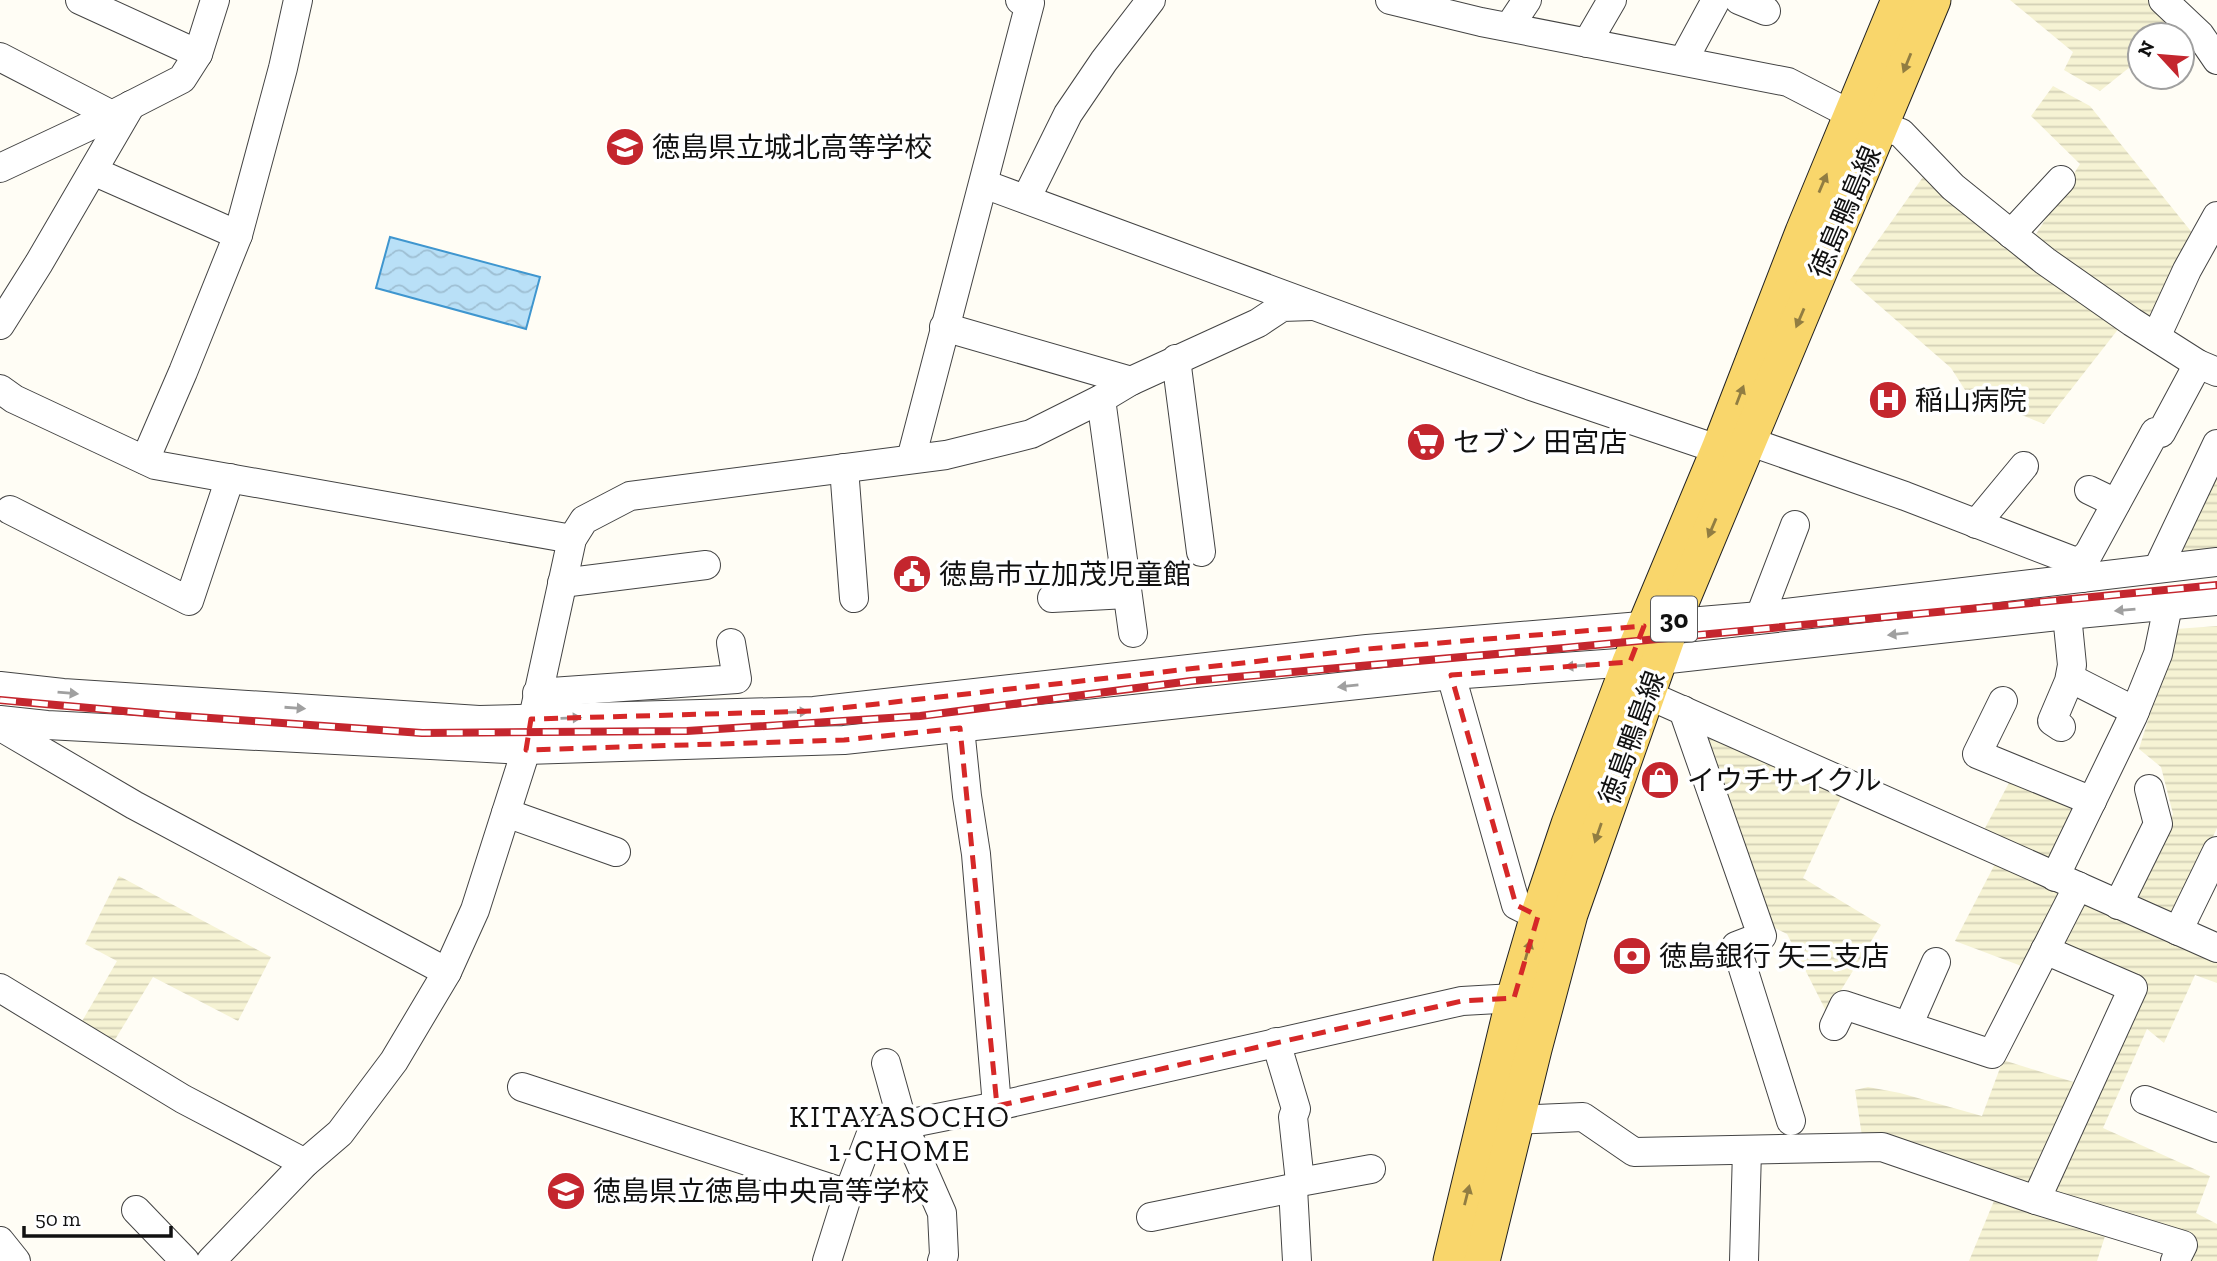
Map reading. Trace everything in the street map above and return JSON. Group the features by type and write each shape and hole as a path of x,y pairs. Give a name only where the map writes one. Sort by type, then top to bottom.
{"main road":[{"name":"徳島鴨島線","path":"1482,1261 1516,1120 1538,916 1569,824 1645,661 1658,625 1736,449 1866,120 1899,0"},
{"name":"徳島鴨島線","path":"1866,120 1933,0"},
{"name":"徳島鴨島線","path":"1451,1261 1531,997 1570,914 1648,695 1645,661"}],"street":[{"path":"80,0 198,54"},
{"path":"0,168 182,79 198,54 215,0"},
{"path":"145,460 238,235 283,68 298,0"},
{"path":"911,459 1030,3 1020,0"},
{"path":"1027,199 1068,114 1151,0"},
{"path":"1390,0 1477,11 1509,27 1788,82 1866,120 1901,133 1953,187 2055,269 2156,337 2208,368 2161,433 2155,432 2080,570"},
{"path":"1509,27 1527,0"},
{"path":"1587,43 1612,0"},
{"path":"1683,61 1716,0"},
{"path":"1739,0 1766,11"},
{"path":"2163,0 2200,35 2217,60"},
{"path":"6,68 121,110"},
{"path":"0,325 93,172 121,110"},
{"path":"93,172 238,235"},
{"path":"2011,234 2061,180"},
{"path":"984,184 1531,386 1736,449 1905,496 2080,570"},
{"path":"2156,337 2187,270 2217,216"},
{"path":"211,1261 305,1163 340,1133 394,1061 447,972 475,910 526,750 572,539 584,520 630,496 946,455 1031,434 1131,381 1258,323 1282,307 1312,306"},
{"path":"944,327 1131,381"},
{"path":"1176,359 1201,552"},
{"path":"0,389 14,399 155,465 572,539"},
{"path":"1101,399 1133,632"},
{"path":"2158,568 2217,444"},
{"path":"1976,524 2024,466"},
{"path":"844,468 854,598"},
{"path":"10,510 189,601 230,478"},
{"path":"2090,490 2116,503"},
{"path":"1760,616 1795,524"},
{"path":"534,706 814,711 1367,649 1760,616 2080,570 2158,568 2217,562"},
{"path":"562,583 706,565"},
{"path":"1052,598 1127,594"},
{"path":"0,721 526,750 844,740 1451,675 1645,661 2217,601"},
{"path":"1833,1026 1844,1005 1992,1054 2045,950 2092,801 2136,711 2158,654 2168,606"},
{"path":"2061,727 2052,721 2070,678 2072,665 2067,615"},
{"path":"0,686 63,693 479,720 534,706 737,679 731,643"},
{"path":"1451,675 1516,905 1538,916"},
{"path":"2070,678 2136,711"},
{"path":"1648,695 2217,948"},
{"path":"2003,701 1977,754 2092,801"},
{"path":"1683,710 1762,936 1736,946 1791,1121"},
{"path":"0,721 5,730 134,805 447,972"},
{"path":"960,727 976,854 997,1106"},
{"path":"2118,905 2158,824 2149,789"},
{"path":"506,813 616,852"},
{"path":"2178,931 2217,851"},
{"path":"2036,1200 2133,988 2045,950"},
{"path":"1908,1026 1936,962"},
{"path":"0,988 183,1099 305,1163"},
{"path":"827,1261 872,1131 997,1106 1462,1001 1531,997"},
{"path":"1276,1042 1296,1109 1293,1117 1297,1261"},
{"path":"886,1063 903,1124 942,1213 942,1261"},
{"path":"522,1087 848,1194"},
{"path":"2145,1100 2209,1118"},
{"path":"1516,1120 1583,1117 1633,1152 1882,1146 2036,1200 2183,1245 2175,1261"},
{"path":"1744,1261 1746,1150"},
{"path":"1151,1217 1371,1169"},
{"path":"136,1210 185,1261"},
{"path":"0,1241 16,1261"}],"highlighted area":[{"path":"1644,626 1630,662 1451,675 1516,905 1538,916 1514,998 1462,1001 997,1106 960,728 844,740 526,750 531,719 814,711 1367,649"}],"shaded area":[{"path":"2010,0 2150,0 2172,21 2126,21 2126,70 2100,91 2064,70 2073,52"},
{"path":"2053,86 2090,106 2194,235 2153,321 2033,239 2080,164 2031,116"},
{"path":"1923,177 2123,323 2044,424 1967,393 1951,368 1850,280"},
{"path":"2217,471 2217,549 2182,552"},
{"path":"2217,626 2217,828 2177,916 2133,895 2173,814 2161,767 2139,749 2176,629"},
{"path":"1700,729 1843,793 1803,878 1881,925 1827,1013 1787,934 1767,924"},
{"path":"2011,779 2081,809 2051,867 1984,830"},
{"path":"1997,860 2064,892 2024,967 1955,941"},
{"path":"119,876 271,957 238,1021 153,977 113,1043 81,1023 117,961 85,944"},
{"path":"2082,898 2217,957 2217,983 2195,975 2164,1043 2147,1029 2103,1128 2210,1176 2196,1213 2217,1224 2217,1261 2186,1261 2045,1194 2145,984 2057,946"},
{"path":"2003,1060 2080,1084 2031,1191 1862,1136 1855,1090 1868,1087 1900,1093 1982,1116"},
{"path":"1996,1196 2106,1233 2097,1261 1969,1261"}],"water":[{"path":"390,237 540,277 526,329 376,288"}],"railway":[{"path":"0,700 422,733 687,731 920,716 1191,681 2217,585"}],"place":[{"name":"徳島県立城北高等学校","path":"625,147"},
{"name":"稲山病院","path":"1888,400"},
{"name":"セブン 田宮店","path":"1426,442"},
{"name":"徳島市立加茂児童館","path":"912,574"},
{"name":"イウチサイクル","path":"1660,780"},
{"name":"徳島銀行 矢三支店","path":"1632,956"},
{"name":"徳島県立徳島中央高等学校","path":"566,1191"}],"district":[{"name":"KITAYASOCHO 1-CHOME","path":"900,1134"}]}
